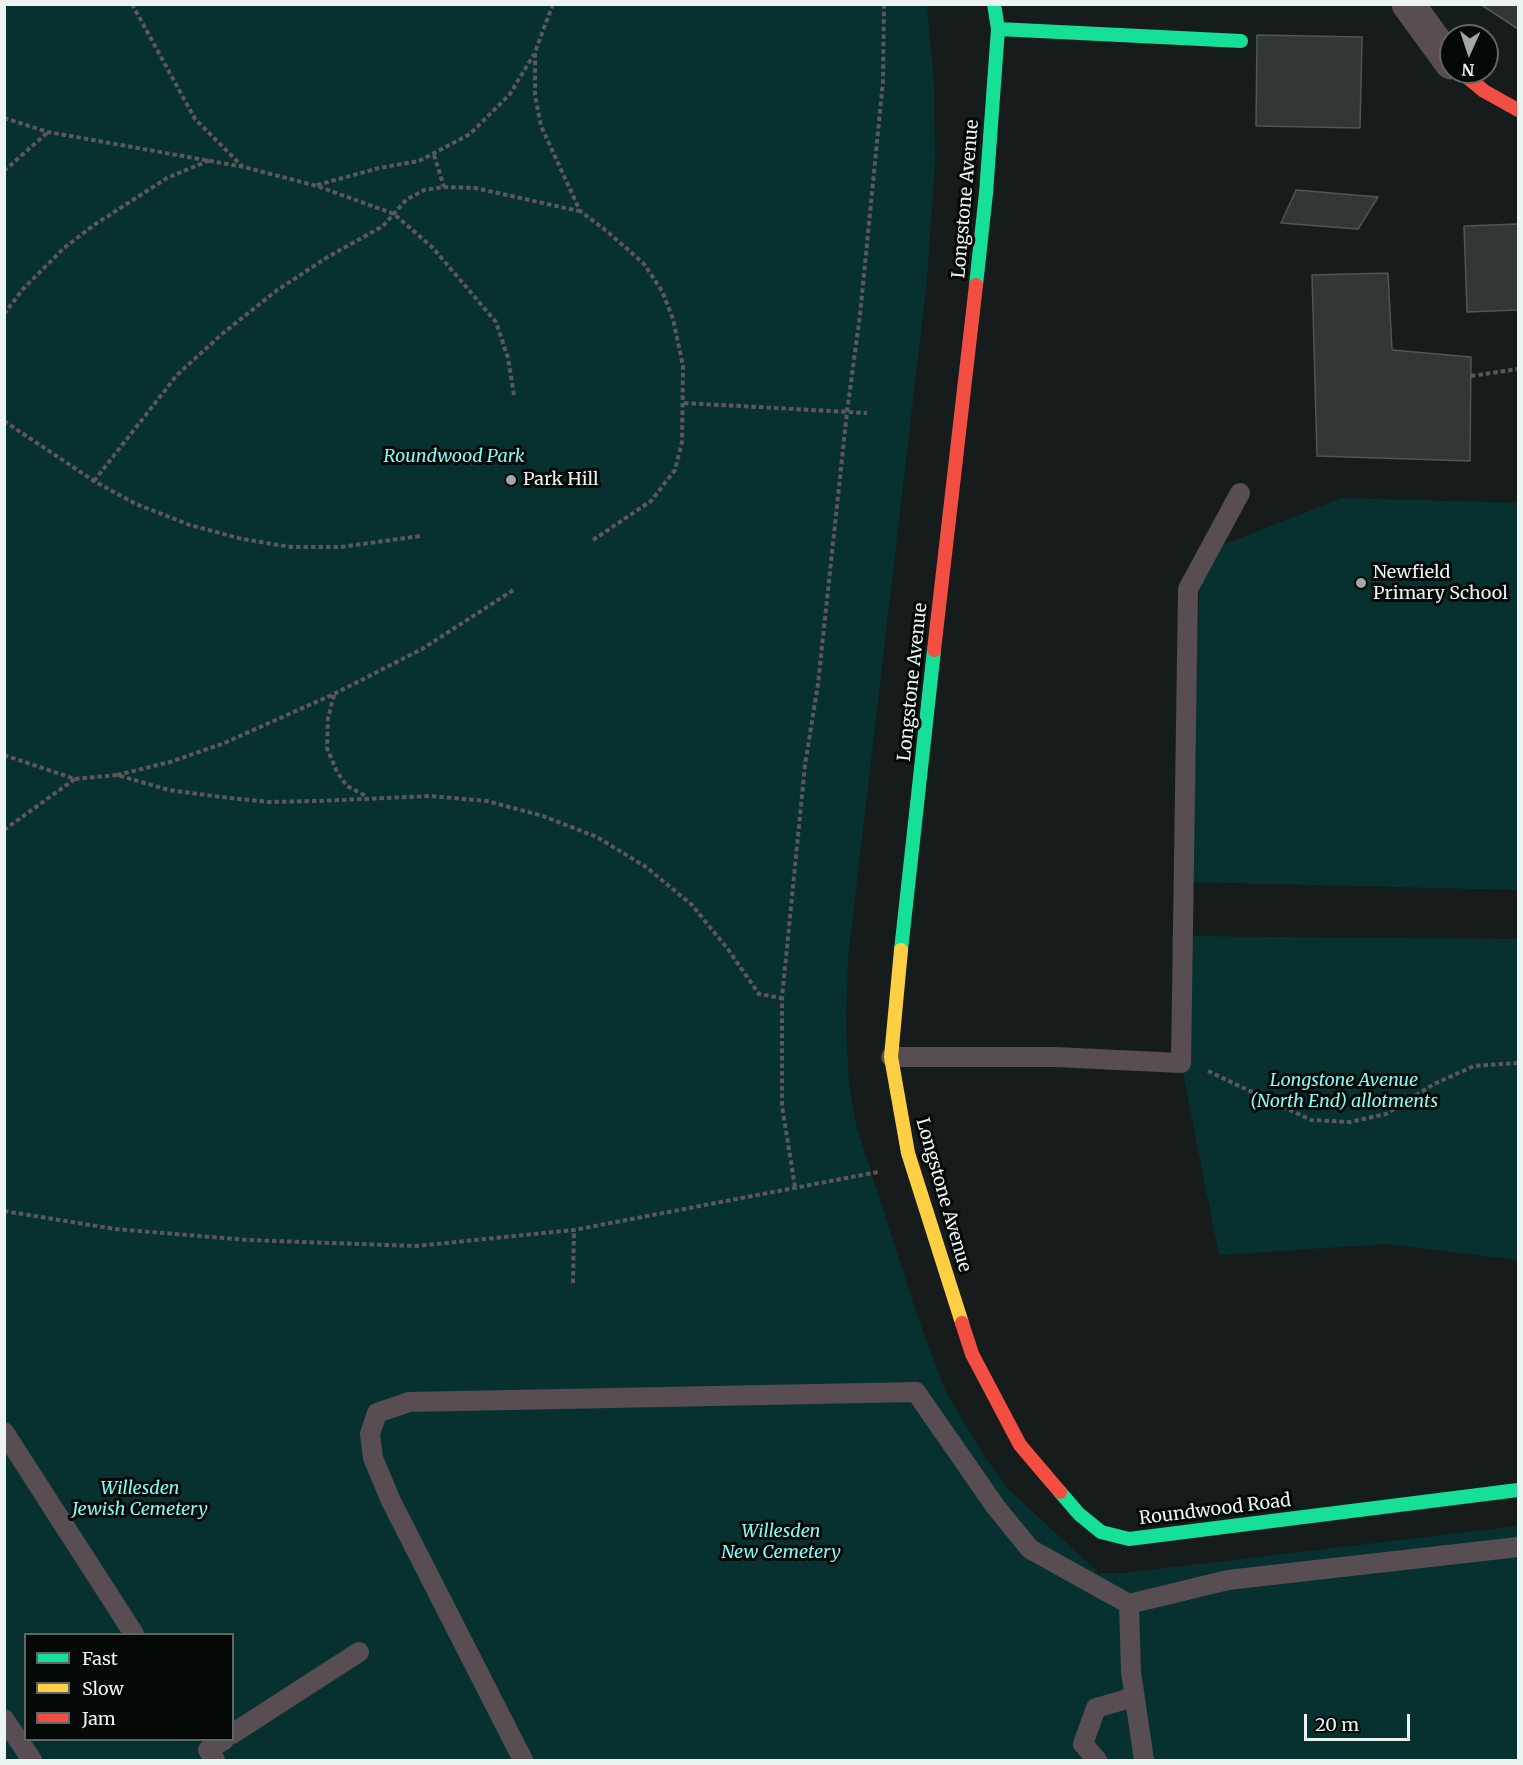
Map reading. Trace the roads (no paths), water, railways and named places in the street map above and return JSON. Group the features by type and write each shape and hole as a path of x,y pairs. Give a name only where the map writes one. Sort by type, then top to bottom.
{"street":[{"name":"Longstone Avenue","path":"972,1354 908,1153 891,1057 902,938 986,193 998,29 994,4"},
{"path":"1408,4 1439,47"},
{"path":"998,29 1241,41"},
{"path":"1476,84 1518,110"},
{"name":"Roundwood Road","path":"972,1354 1020,1445 1079,1514 1101,1532 1130,1539 1518,1490"}],"lane":[{"path":"891,1057 1055,1057 1181,1063 1188,589 1240,493"},
{"path":"523,1761 391,1501 373,1458 370,1434 377,1413 409,1402 915,1392 995,1506 1030,1549 1129,1604 1228,1580 1518,1547"},
{"path":"4,1432 133,1633"},
{"path":"1129,1604 1134,1697 1144,1761"},
{"path":"234,1733 359,1652"},
{"path":"1097,1761 1083,1744 1096,1708 1134,1697"},
{"path":"4,1719 32,1761"}],"place":[{"name":"Park Hill","path":"511,480"},
{"name":"Newfield Primary School","path":"1361,583"}],"park label":[{"name":"Roundwood Park","path":"454,457"},
{"name":"Longstone Avenue (North End) allotments","path":"1344,1091"},
{"name":"Willesden Jewish Cemetery","path":"140,1499"},
{"name":"Willesden New Cemetery","path":"781,1542"}]}
